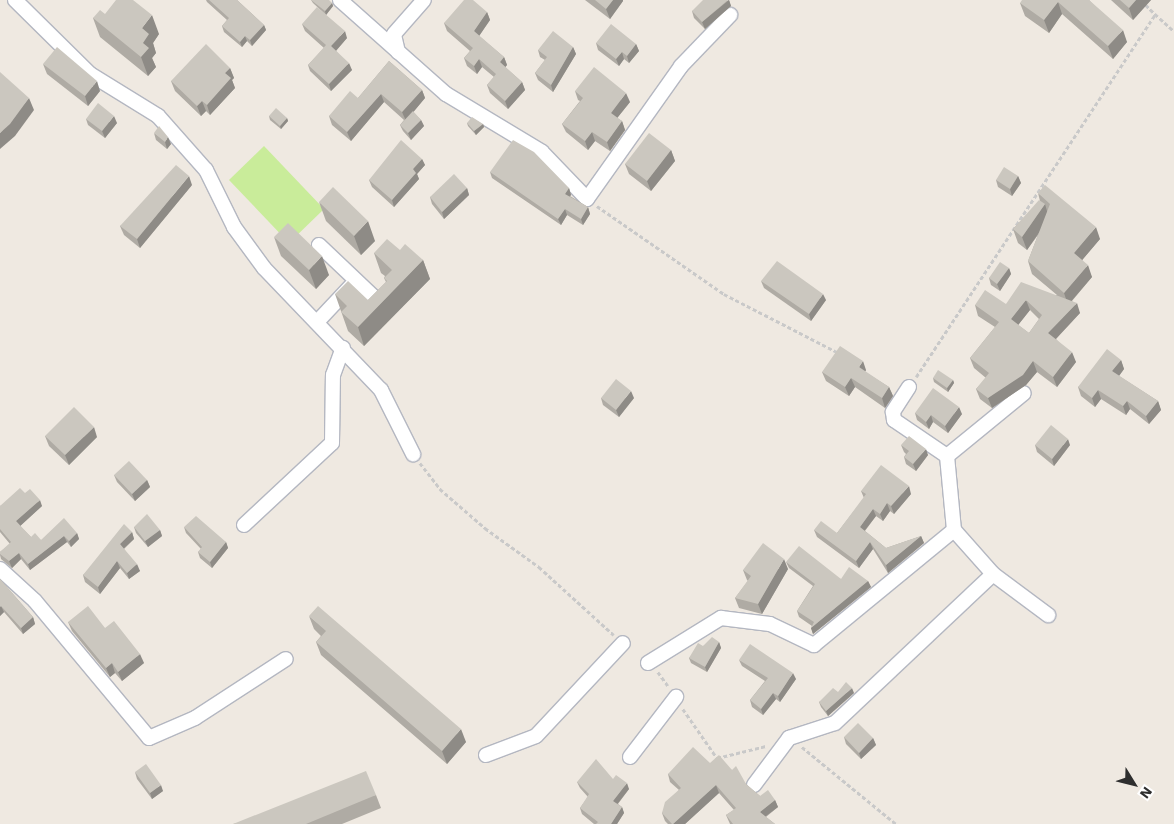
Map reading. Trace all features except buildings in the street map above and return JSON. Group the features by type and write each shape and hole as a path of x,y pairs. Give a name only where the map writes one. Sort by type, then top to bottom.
{"street":[{"path":"15,0 90,74 158,116 206,170 234,227 264,268 318,321 382,390 413,454"},
{"path":"340,0 446,94 542,152 587,199 681,66 730,15"},
{"path":"398,52 394,34 424,0"},
{"path":"319,245 378,301"},
{"path":"318,321 356,280"},
{"path":"244,524 332,443 333,375 343,348"},
{"path":"909,387 893,412 894,420 947,456"},
{"path":"947,456 1024,393"},
{"path":"947,456 954,530 993,574 1048,615"},
{"path":"648,663 721,618 770,624 814,645 954,530"},
{"path":"0,569 35,601 149,738 195,718 286,659"},
{"path":"754,785 789,738 835,723 993,574"},
{"path":"486,755 536,736 623,643"},
{"path":"630,757 676,697"}],"path":[{"path":"1141,0 1174,31"},
{"path":"909,387 1155,14"},
{"path":"587,199 724,294 844,357"}],"green space":[{"path":"264,146 324,209 289,243 229,180"}]}
